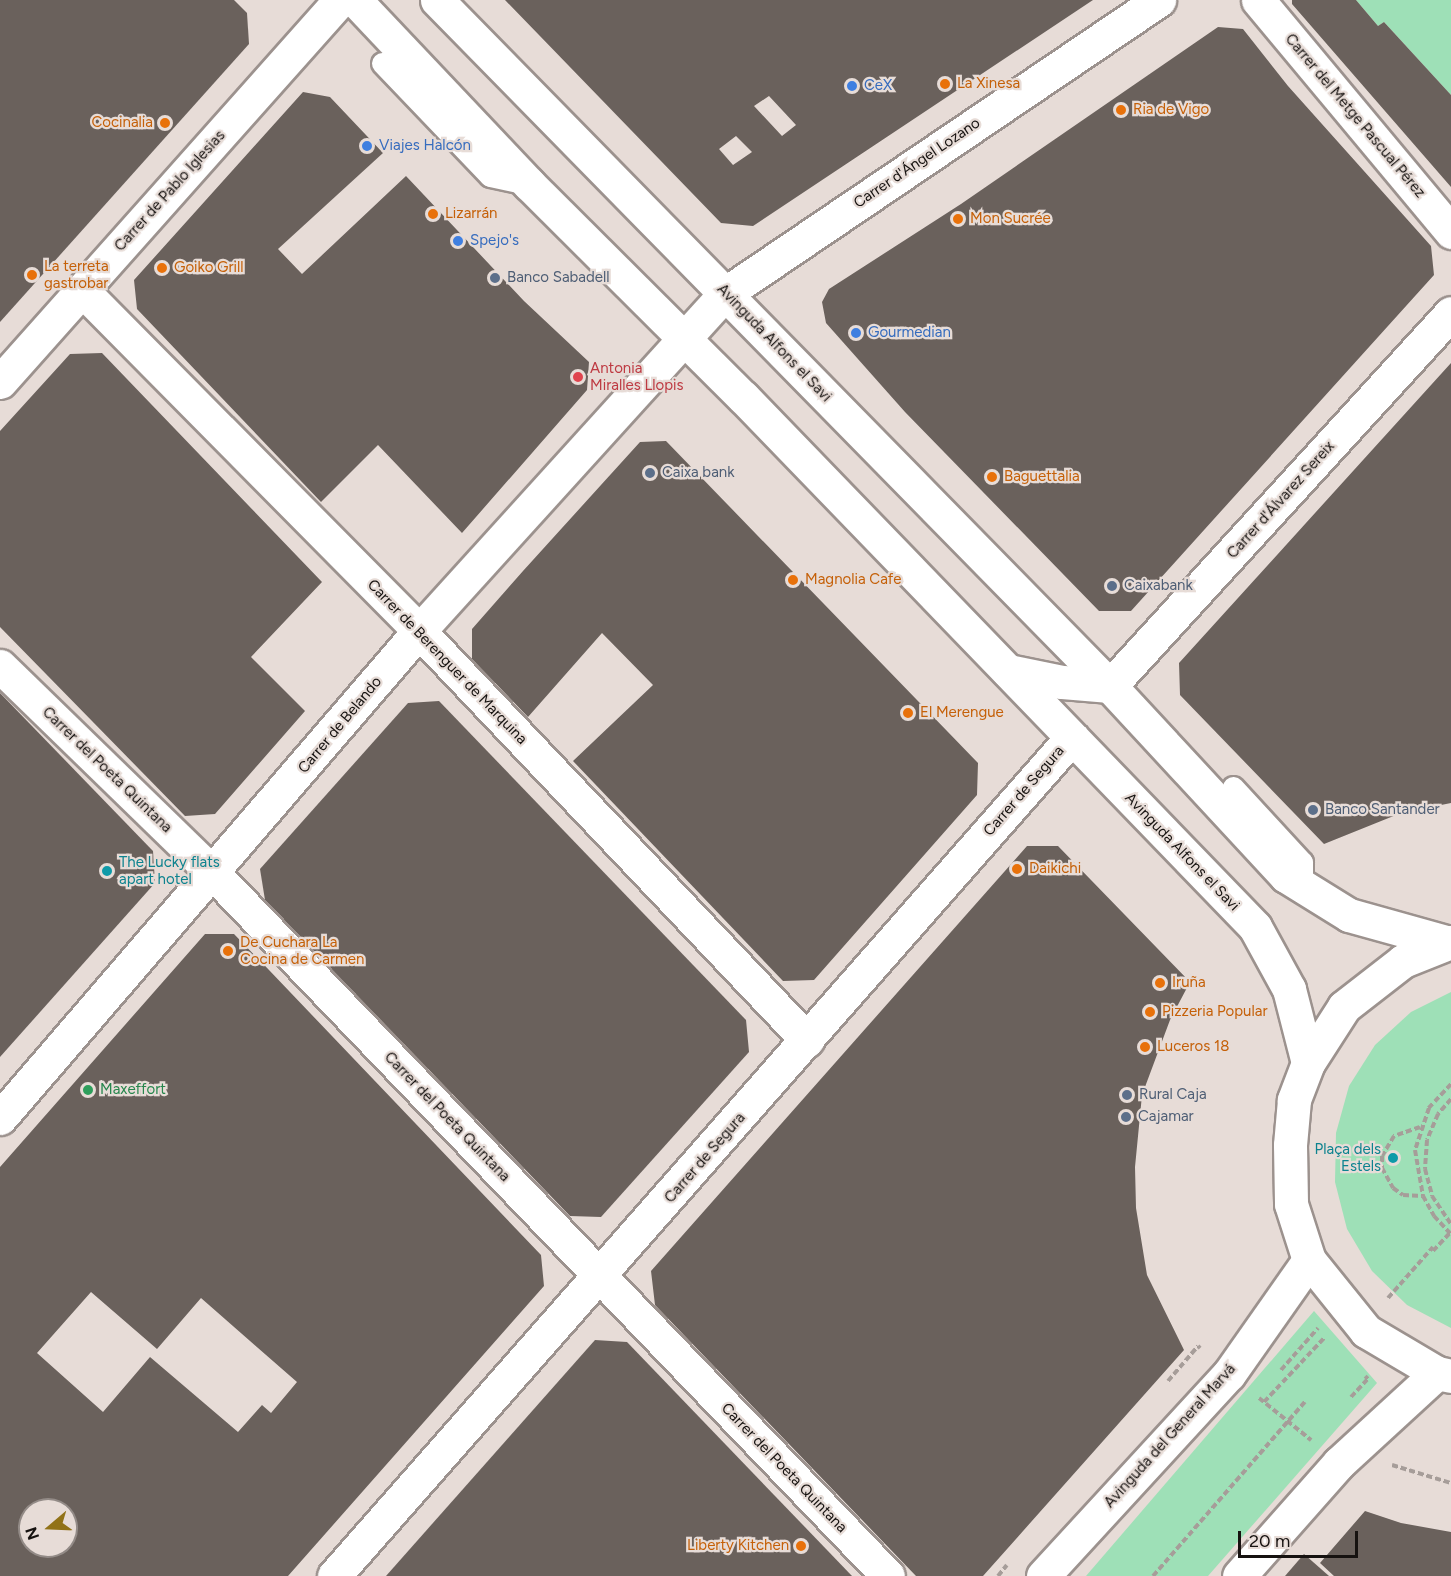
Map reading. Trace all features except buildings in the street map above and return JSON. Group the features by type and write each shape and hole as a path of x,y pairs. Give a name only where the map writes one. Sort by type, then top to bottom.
{"street":[{"name":"Carrer de Pablo Iglesias","path":"0,382 340,0"},
{"name":"Avinguda Alfons el Savi","path":"354,0 529,184 686,338 1255,927 1289,989 1308,1063"},
{"name":"Avinguda Alfons el Savi","path":"437,0 1110,686 1286,876 1349,915 1450,942"},
{"name":"Carrer d'Ángel Lozano","path":"686,338 726,293 1160,0"},
{"name":"Carrer del Metge Pascual Pérez","path":"1258,0 1451,232"},
{"name":"Carrer de Berenguer de Marquina","path":"82,291 419,631 807,1040"},
{"name":"Carrer d'Álvarez Sereix","path":"1110,686 1451,313"},
{"name":"Carrer de Belando","path":"0,1118 214,874 419,631 686,338"},
{"name":"Carrer del Poeta Quintana","path":"0,666 214,874 888,1576"},
{"path":"1008,671 1062,682 1110,686"},
{"name":"Carrer de Segura","path":"334,1576 600,1277 1072,737"},
{"path":"1239,1576 1339,1463 1444,1374 1362,1326 1309,1260 1291,1204 1290,1145 1294,1100 1308,1063 1344,1007 1403,961 1450,942"},
{"name":"Avinguda del General Marvá","path":"1043,1576 1229,1374 1309,1260"}],"lane":[{"path":"382,63 490,176 529,184"},
{"path":"1233,787 1302,862 1302,887"}],"path":[{"path":"1394,1293 1450,1233 1423,1196 1415,1150 1420,1127 1429,1108 1451,1084"},
{"path":"1451,1099 1438,1114 1427,1140 1425,1168 1432,1196 1451,1224"},
{"path":"1420,1127 1394,1136 1382,1156 1382,1168 1393,1188 1403,1195 1423,1196"},
{"path":"1272,1379 1318,1328 1350,1340 1433,1247"},
{"path":"1264,1402 1323,1338 1331,1344"},
{"path":"1344,1405 1368,1379 1360,1372"},
{"path":"1249,1405 1264,1388"},
{"path":"1153,1576 1305,1402"},
{"path":"1311,1440 1320,1432"}],"green space":[{"path":"1356,0 1451,0 1451,95 1384,22 1378,26"},
{"name":"Plaça dels Estels","path":"1451,992 1451,1328 1407,1305 1372,1271 1347,1229 1335,1182 1336,1133 1349,1086 1375,1045 1411,1012"},
{"path":"1314,1311 1377,1383 1208,1576 1086,1576"}],"place":[{"name":"La Xinesa","path":"945,84"},
{"name":"CeX","path":"852,86"},
{"name":"Ria de Vigo","path":"1121,110"},
{"name":"Cocinalia","path":"165,123"},
{"name":"Viajes Halcón","path":"367,146"},
{"name":"Lizarrán","path":"433,214"},
{"name":"Mon Sucrée","path":"958,219"},
{"name":"Spejo's","path":"458,241"},
{"name":"Goiko Grill","path":"162,268"},
{"name":"La terreta gastrobar","path":"32,275"},
{"name":"Banco Sabadell","path":"495,278"},
{"name":"Gourmedian","path":"856,333"},
{"name":"Antonia Miralles Llopis","path":"578,377"},
{"name":"Caixa bank","path":"650,473"},
{"name":"Baguettalia","path":"992,477"},
{"name":"Magnolia Cafe","path":"793,580"},
{"name":"Caixabank","path":"1112,586"},
{"name":"El Merengue","path":"908,713"},
{"name":"Banco Santander","path":"1313,810"},
{"name":"Daikichi","path":"1017,869"},
{"name":"The Lucky flats apart hotel","path":"107,871"},
{"name":"De Cuchara La Cocina de Carmen","path":"228,951"},
{"name":"Iruña","path":"1160,983"},
{"name":"Pizzeria Popular","path":"1150,1012"},
{"name":"Luceros 18","path":"1145,1047"},
{"name":"Maxeffort","path":"88,1090"},
{"name":"Rural Caja","path":"1127,1095"},
{"name":"Cajamar","path":"1126,1117"},
{"name":"Plaça dels Estels","path":"1393,1158"},
{"name":"Liberty Kitchen","path":"801,1546"}]}
